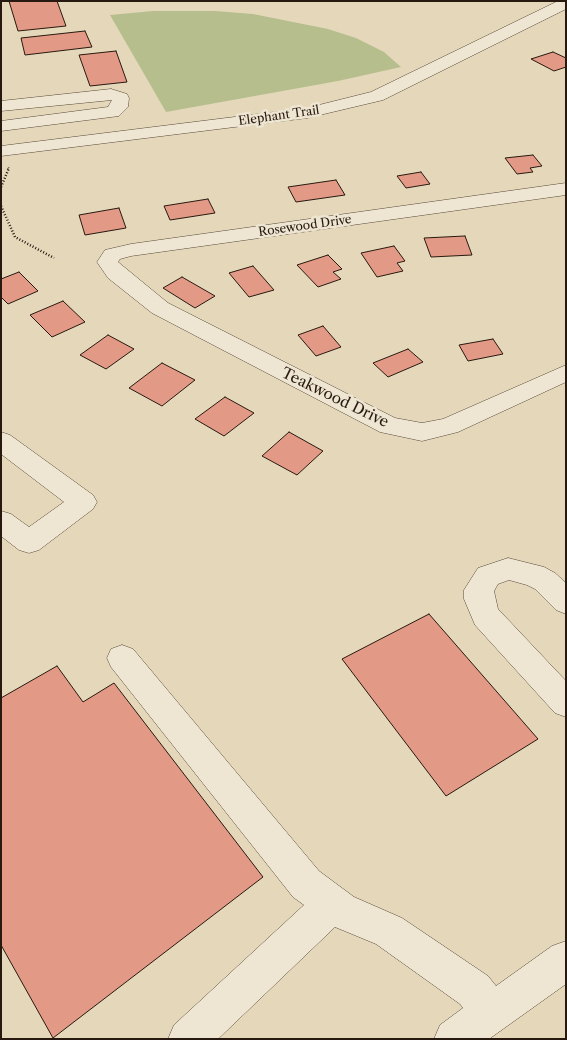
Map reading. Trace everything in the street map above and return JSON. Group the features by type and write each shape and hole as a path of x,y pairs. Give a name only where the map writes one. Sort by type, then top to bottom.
{"street":[{"name":"Elephant Trail","path":"1,151 307,113 376,96 566,3"},
{"path":"1,106 111,94 121,98 119,107 113,112 1,126"},
{"name":"Rosewood Drive","path":"150,300 116,273 107,262 112,254 566,189"},
{"name":"Teakwood Drive","path":"150,300 160,308 350,408 389,426 422,432 449,426 563,378"},
{"path":"1,441 83,502 29,542 1,520"},
{"path":"566,602 540,578 525,572 508,569 488,576 479,590 478,599 486,616 566,703"},
{"path":"122,658 306,884 341,910 389,931 474,990 492,1012"},
{"path":"188,1039 332,903"},
{"path":"454,1039 566,960"}],"path":[{"path":"1,206 16,237 54,258"}],"green space":[{"path":"153,11 215,11 253,14 328,29 356,38 384,52 401,67 338,81 166,112 110,15"}],"building":[{"path":"9,1 57,1 66,26 18,31"},
{"path":"85,31 92,47 25,55 21,38"},
{"path":"116,51 127,82 90,86 79,55"},
{"path":"553,52 566,58 566,67 554,71 531,59"},
{"path":"533,155 542,166 530,168 533,172 517,174 505,158"},
{"path":"421,172 430,184 406,188 397,176"},
{"path":"336,180 345,195 296,202 288,187"},
{"path":"208,199 215,213 170,220 164,206"},
{"path":"119,208 126,228 85,235 79,215"},
{"path":"465,236 472,255 431,257 424,238"},
{"path":"394,246 405,261 397,263 403,271 377,277 361,253"},
{"path":"328,255 342,269 333,272 341,279 318,287 297,265"},
{"path":"253,266 274,290 249,297 229,273"},
{"path":"19,272 38,291 8,304 1,297 1,279"},
{"path":"182,277 215,296 195,308 163,288"},
{"path":"63,301 85,322 52,337 30,315"},
{"path":"323,326 341,347 316,356 298,335"},
{"path":"108,335 134,349 106,369 80,355"},
{"path":"493,339 503,354 468,361 459,345"},
{"path":"408,349 423,362 388,377 373,363"},
{"path":"162,363 195,380 162,406 129,388"},
{"path":"225,397 254,413 224,436 195,419"},
{"path":"289,432 323,451 297,475 262,456"},
{"path":"429,614 538,739 446,796 342,659"},
{"path":"57,666 83,702 114,683 263,877 53,1038 1,945 1,698"}]}
